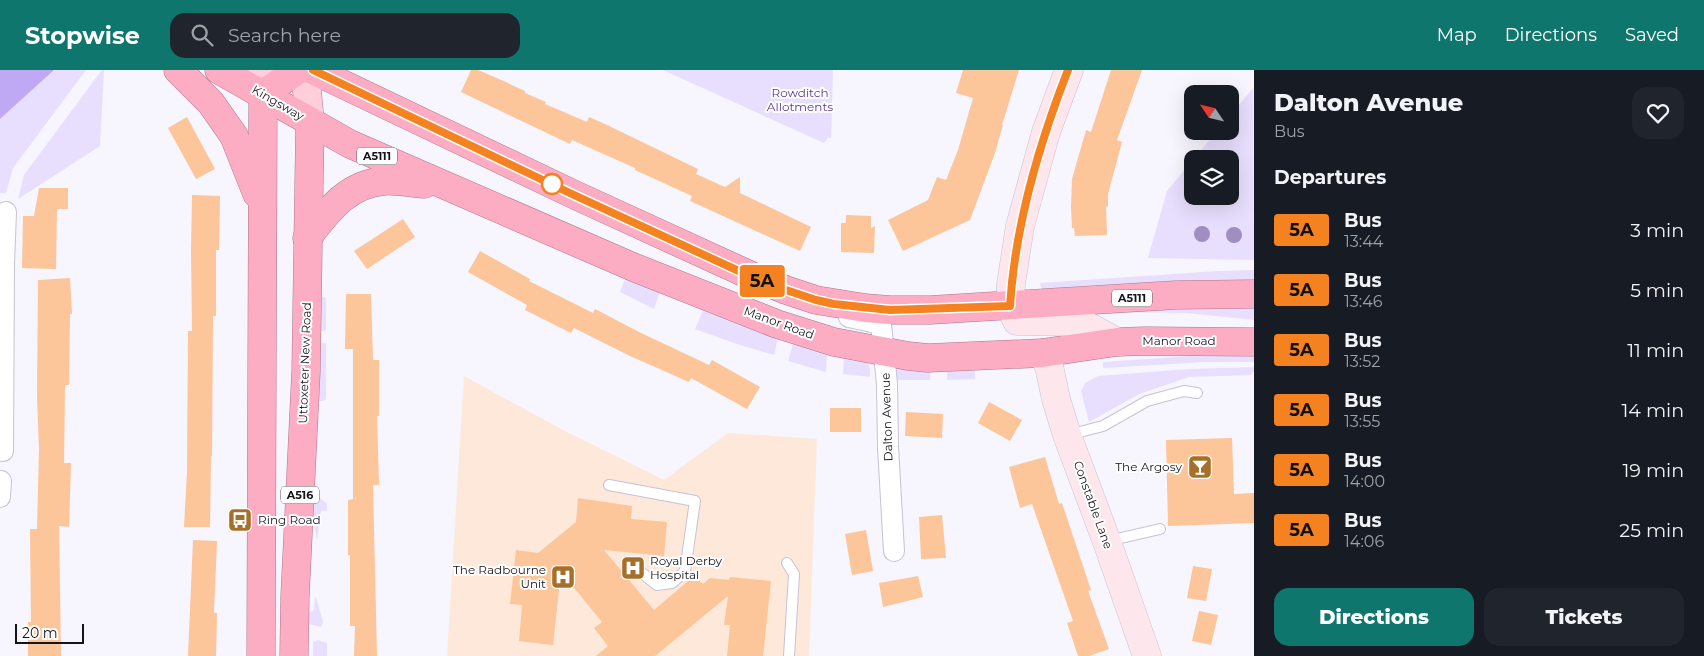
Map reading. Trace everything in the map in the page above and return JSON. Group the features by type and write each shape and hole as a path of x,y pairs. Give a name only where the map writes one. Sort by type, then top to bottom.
{"highway":[{"path":"178,70 211,102 234,136 262,209"},
{"name":"Kingsway","path":"219,70 262,82 310,122"},
{"path":"261,656 262,82 298,70"},
{"name":"A5111","path":"313,70 574,195 754,278 816,300 834,304 890,310 1254,294"},
{"name":"Manor Road","path":"310,122 350,144 579,245 777,324 834,342 928,358 1042,353 1117,342 1254,342"},
{"name":"Uttoxeter New Road","path":"294,656 295,596 306,371 311,165 310,122"},
{"path":"308,238 337,202 362,186 386,181 445,186"}],"main road":[{"name":"Uttoxeter New Road","path":"305,70 310,122"}],"street":[{"path":"1068,70 1046,132 1027,200 1015,254 1010,306 1017,321 1080,322 1117,342"},
{"path":"3,451 2,263 6,212"},
{"name":"Dalton Avenue","path":"786,290 816,309 881,324 894,552"},
{"name":"Constable Lane","path":"1042,353 1049,366 1056,398 1068,436 1147,656"}],"lane":[{"path":"1068,436 1103,426 1147,401 1184,391 1197,393"},
{"path":"609,485 695,501 685,570 672,583 657,585 642,573"},
{"path":"1107,542 1160,529"},
{"path":"787,563 794,574 789,656"}],"shaded area":[{"path":"0,70 54,70 0,119"},
{"name":"Royal Derby Hospital","path":"464,376 561,429 664,480 728,433 817,439 809,656 447,656"}],"green space":[{"path":"54,70 86,70 13,168 6,193 0,193 0,119"},
{"path":"102,70 104,70 100,146 18,199 24,175"},
{"name":"Rowditch Allotments","path":"663,70 833,70 831,138 828,138 824,143"},
{"path":"1253,88 1254,260 1148,258 1167,191 1184,171 1184,205 1239,205 1239,150 1201,150 1210,140 1239,140 1239,105"},
{"path":"1254,270 1254,280 1042,290 1040,283 1218,271"},
{"path":"630,276 660,291 654,309 620,292 625,279"},
{"path":"318,295 326,298 326,329 324,331 316,331"},
{"path":"1254,303 1254,320 1187,313 1114,312"},
{"path":"707,307 778,337 774,355 695,329 703,310"},
{"path":"794,341 825,351 827,355 826,372 788,361"},
{"path":"315,342 326,343 326,399 323,401 312,401"},
{"path":"1221,354 1254,354 1254,362 1205,362 1103,368 1103,362"},
{"path":"844,356 860,358 867,362 870,377 843,374"},
{"path":"892,366 931,367 930,380 890,380"},
{"path":"975,366 975,379 947,380 947,367"},
{"path":"1254,367 1251,375 1189,377 1139,394 1089,422 1081,391 1085,383 1098,376 1189,369"},
{"path":"313,492 327,504 327,511 321,511 317,540 309,502"},
{"path":"316,597 323,622 321,627 305,623 305,615 314,610"},
{"path":"318,640 327,643 327,656 313,656 313,642"}],"building":[{"path":"471,70 478,70 499,79 546,102 545,104 587,122 589,117 605,124 698,169 696,174 725,187 740,177 740,193 811,227 800,251 690,201 692,196 635,170 635,168 572,140 570,144 461,92"},
{"path":"963,70 1019,70 995,153 970,220 903,251 888,220 928,200 937,177 946,180 958,150 973,98 956,93"},
{"path":"1111,70 1142,70 1117,140 1122,142 1108,194 1108,207 1106,206 1107,235 1075,236 1074,228 1072,228 1072,179 1086,130 1091,132"},
{"path":"187,117 215,169 196,179 168,128"},
{"path":"39,188 68,188 68,209 57,209 56,269 22,268 23,216 34,216"},
{"path":"192,195 220,196 219,250 216,250 216,316 213,316 210,527 184,527 187,472 188,331 192,331"},
{"path":"846,215 871,216 871,228 875,226 874,253 841,252 841,223 846,223"},
{"path":"403,219 415,237 367,269 354,251"},
{"path":"480,251 530,279 529,281 593,313 595,309 709,365 712,360 760,387 747,409 691,378 689,382 630,356 574,328 571,333 525,310 527,305 468,272"},
{"path":"70,278 72,314 70,314 69,385 65,385 64,463 71,463 69,527 59,526 61,656 28,656 28,622 31,622 30,529 37,529 39,449 37,397 38,280"},
{"path":"346,294 371,294 373,360 379,360 379,416 377,416 379,485 373,485 377,656 354,656 355,626 350,626 348,500 353,499 353,349 345,349"},
{"path":"989,402 1022,420 1010,441 978,423"},
{"path":"830,408 861,408 861,432 830,432"},
{"path":"906,412 943,414 942,438 905,436"},
{"name":"The Argosy","path":"1232,438 1234,494 1254,493 1254,523 1168,526 1166,440"},
{"path":"1045,457 1059,504 1062,503 1091,590 1088,591 1109,649 1089,656 1078,656 1067,623 1073,621 1032,504 1020,508 1009,467"},
{"name":"The Radbourne Unit","path":"578,498 632,506 631,519 667,522 664,556 604,550 654,610 694,576 703,584 710,578 729,580 730,577 771,581 763,656 727,656 730,625 724,625 728,596 655,656 596,656 608,646 594,628 602,622 561,572 553,645 519,641 522,605 510,604 516,550 538,553 576,522"},
{"path":"942,515 946,558 921,559 919,517"},
{"path":"866,530 873,571 852,575 845,534"},
{"path":"193,540 217,541 214,613 217,613 216,656 188,656"},
{"path":"1193,566 1212,569 1206,601 1187,598"},
{"path":"918,576 923,597 883,607 879,583"},
{"path":"1199,611 1218,615 1211,645 1192,641"}],"bus line":[{"name":"5A","path":"313,70 574,195 754,278 816,300 834,304 890,310 1010,306 1011,284 1020,226 1046,132 1068,70"}],"place":[{"name":"The Argosy","path":"1200,467"},
{"name":"Ring Road","path":"240,520"},
{"name":"Royal Derby Hospital","path":"633,568"},
{"name":"The Radbourne Unit","path":"563,577"}]}
